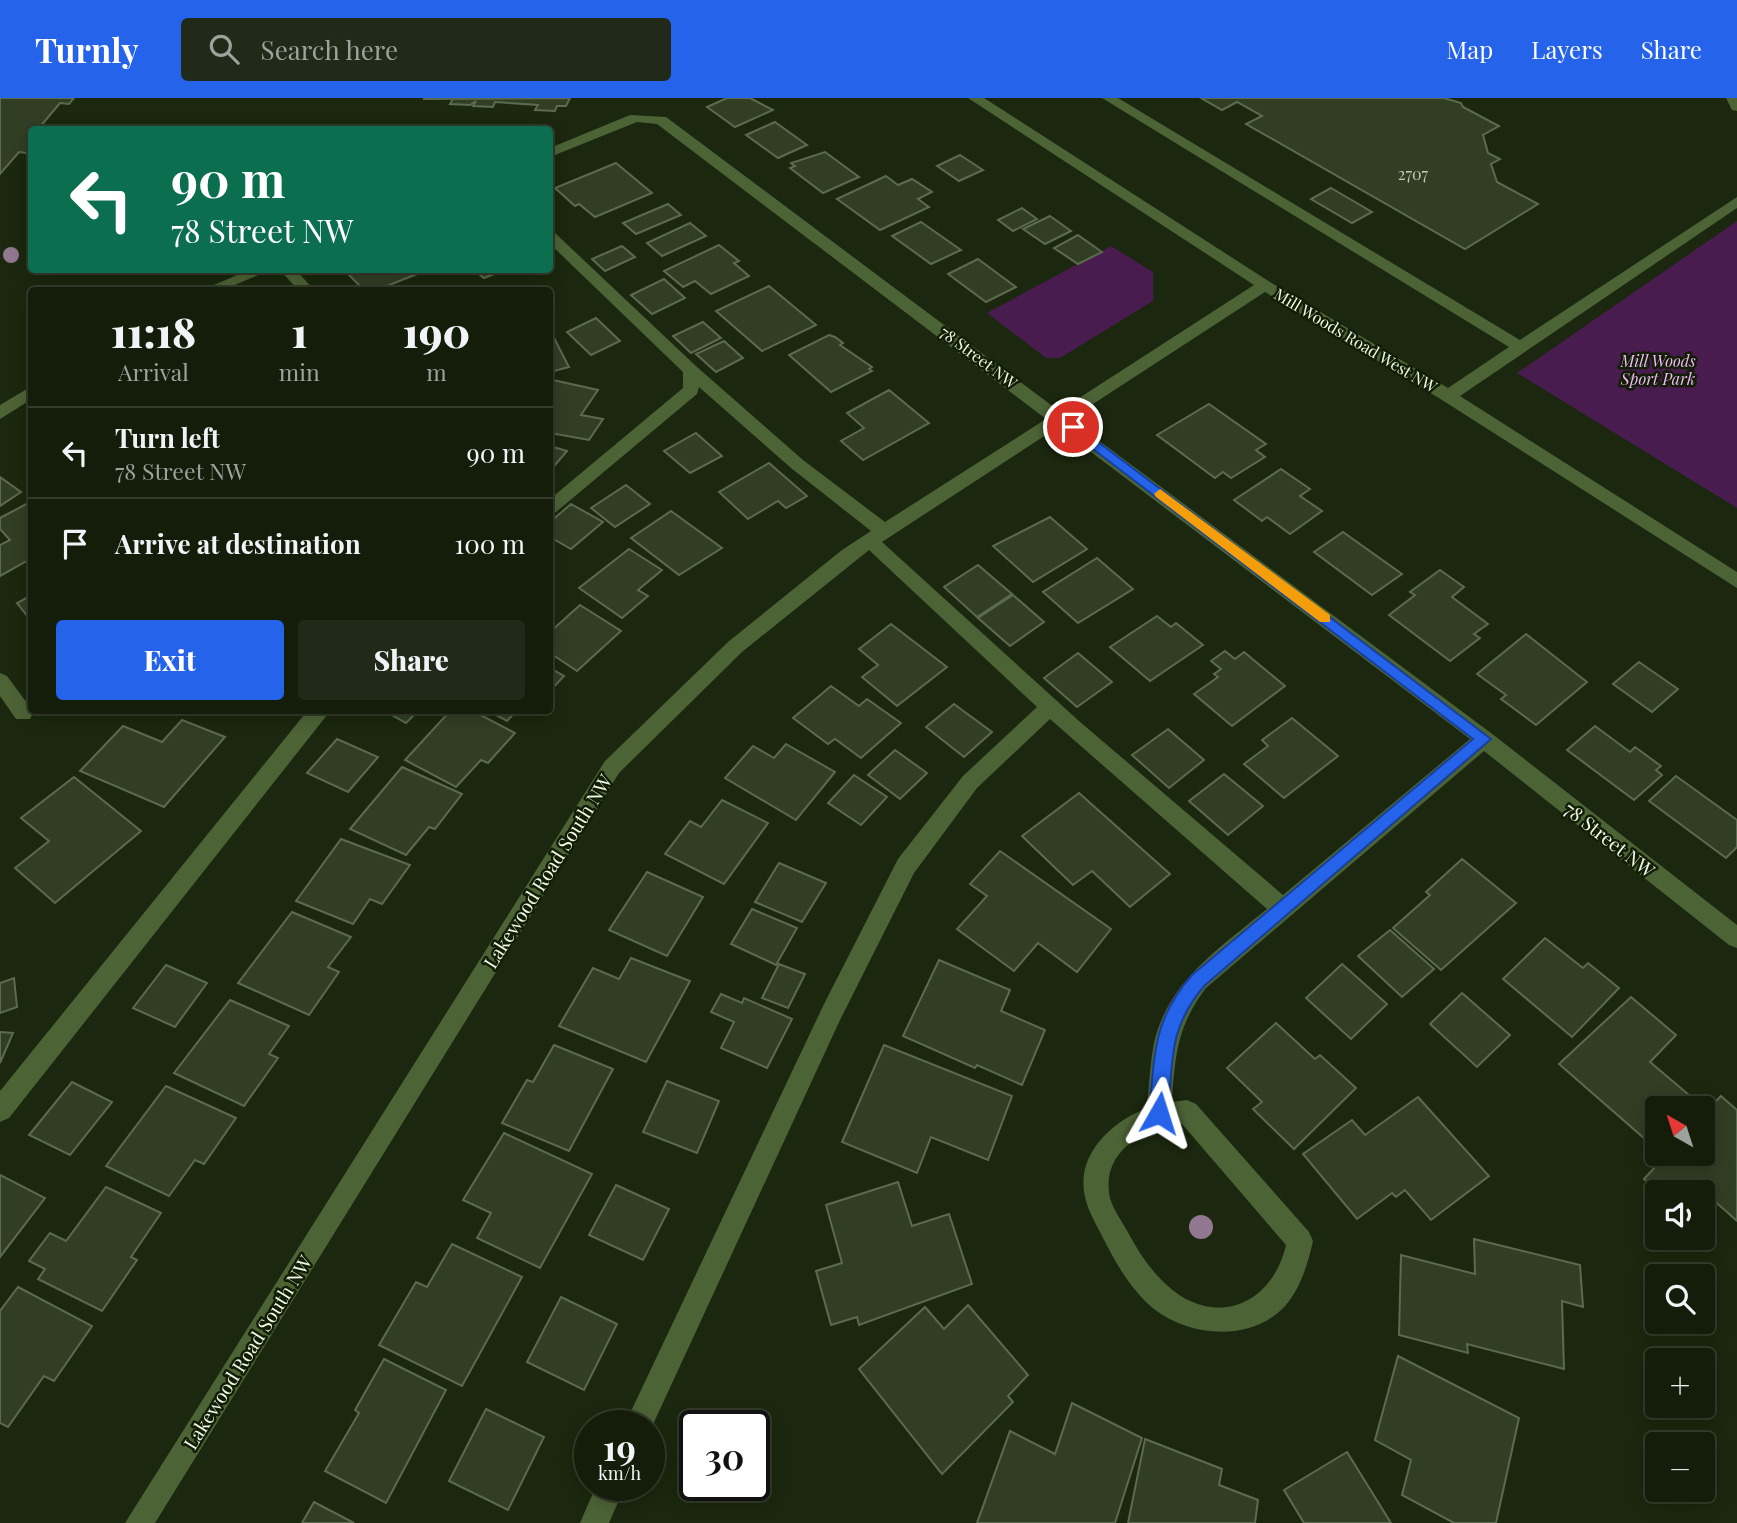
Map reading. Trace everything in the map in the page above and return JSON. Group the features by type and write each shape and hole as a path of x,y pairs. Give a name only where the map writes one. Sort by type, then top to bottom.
{"street":[{"path":"980,101 1001,98"},
{"path":"1109,98 1522,348"},
{"path":"1733,98 1737,107"},
{"name":"Mill Woods Road West NW","path":"980,101 1265,285 1448,396 1737,581"},
{"name":"78 Street NW","path":"553,152 635,118 661,120 1061,418 1484,739 1737,938"},
{"path":"1448,396 1737,201"},
{"path":"553,239 641,320 691,371 878,536 1050,707 1283,909"},
{"path":"218,287 254,273"},
{"path":"291,273 303,287"},
{"name":"Lakewood Road South NW","path":"139,1523 612,767 735,647 878,536 1265,285"},
{"path":"553,505 691,390 691,371"},
{"path":"0,413 28,394"},
{"path":"0,681 23,713"},
{"path":"645,1410 832,1012 906,866 970,782 1050,707"},
{"path":"0,1110 182,885 291,743 317,714"},
{"path":"1159,1113 1167,1033 1178,1004 1198,981 1484,739"},
{"path":"1187,1112 1300,1241 1294,1271 1279,1296 1256,1312 1226,1320 1195,1317 1165,1302 1140,1279 1117,1240 1097,1196 1100,1167 1112,1142 1133,1123 1159,1113 1187,1112"},
{"path":"594,1523 604,1501"}],"green space":[{"name":"Mill Woods Sport Park","path":"1737,221 1737,508 1517,373"},
{"path":"1111,246 1153,272 1153,301 1060,358 1046,358 987,313"}],"building":[{"path":"0,98 74,98 69,104 60,103 41,126 28,126 28,152 19,152 0,174"},
{"path":"570,98 566,106 557,106 555,111 535,110 538,105 495,102 493,107 473,106 476,101 470,105 450,104 453,99 423,99"},
{"path":"727,98 750,98 773,110 735,127 707,107"},
{"path":"1201,98 1444,98 1461,103 1463,107 1499,126 1483,135 1488,153 1500,159 1491,164 1497,182 1538,204 1465,249 1246,124 1262,116 1237,102 1222,110"},
{"path":"775,122 807,145 778,158 746,135"},
{"path":"825,152 859,177 823,193 790,168 795,166 791,163"},
{"path":"960,155 983,170 959,181 937,166"},
{"path":"616,163 652,193 595,217 579,204 575,206 555,188"},
{"path":"886,176 898,185 912,179 932,192 918,199 929,207 880,230 837,199"},
{"path":"1331,188 1372,212 1352,223 1311,199"},
{"path":"668,204 681,215 636,234 623,223"},
{"path":"1022,208 1037,219 1013,231 998,220"},
{"path":"1050,216 1071,231 1045,244 1023,229"},
{"path":"921,222 961,250 931,264 892,236"},
{"path":"690,223 706,236 662,256 647,243"},
{"path":"1078,235 1102,252 1078,264 1054,248"},
{"path":"719,245 739,261 734,263 749,276 711,294 695,281 683,287 664,271"},
{"path":"622,246 635,257 605,271 592,259"},
{"path":"978,259 1016,287 986,302 948,274"},
{"path":"347,273 420,273 384,287 361,287"},
{"path":"478,273 496,273 484,278"},
{"path":"664,279 685,298 652,314 631,295"},
{"path":"769,286 816,325 762,351 716,311"},
{"path":"596,318 620,341 591,355 567,332"},
{"path":"703,322 721,338 691,353 673,336"},
{"path":"829,335 872,367 869,369 872,371 831,392 789,355"},
{"path":"553,336 569,367 553,371"},
{"path":"724,341 743,358 716,372 696,354"},
{"path":"553,380 598,390 581,415 603,419 589,440 553,434"},
{"path":"889,390 929,423 863,460 841,441 864,428 847,413"},
{"path":"1209,404 1266,444 1256,450 1265,457 1231,478 1223,472 1215,478 1157,435"},
{"path":"696,433 722,456 690,473 664,451"},
{"path":"553,447 567,451 553,467"},
{"path":"769,463 807,496 786,508 778,501 748,519 719,492"},
{"path":"1281,469 1310,489 1300,496 1322,511 1290,534 1267,517 1262,521 1234,500"},
{"path":"0,477 21,492 0,506"},
{"path":"626,485 650,504 615,527 591,508"},
{"path":"28,503 28,560 0,576 0,545 10,540 0,529 0,518"},
{"path":"571,504 603,522 571,549 553,539 553,519"},
{"path":"671,511 722,548 679,575 631,538"},
{"path":"1050,517 1087,549 1033,582 993,546"},
{"path":"1343,532 1402,574 1372,595 1314,552"},
{"path":"629,549 662,570 638,590 648,596 622,618 579,588"},
{"path":"1097,558 1133,589 1078,623 1043,592"},
{"path":"978,565 1012,594 977,617 944,587"},
{"path":"1440,570 1464,587 1452,597 1488,624 1474,634 1480,638 1450,661 1389,615 1415,595 1410,592"},
{"path":"1013,595 1044,622 1010,646 978,618"},
{"path":"28,597 28,617 17,603"},
{"path":"580,605 621,631 577,671 553,655 553,629"},
{"path":"1157,616 1171,627 1176,623 1203,645 1150,681 1110,647"},
{"path":"891,624 947,667 897,706 862,677 878,665 859,649"},
{"path":"1526,634 1587,682 1536,725 1501,699 1506,695 1477,674"},
{"path":"1225,651 1235,659 1244,652 1285,686 1232,726 1194,694 1218,677 1214,674 1221,669 1211,661"},
{"path":"1078,653 1112,682 1077,707 1044,678"},
{"path":"1639,662 1678,689 1652,712 1613,684"},
{"path":"553,670 564,676 553,688"},
{"path":"831,686 859,706 867,699 901,723 861,758 835,739 828,744 793,718"},
{"path":"954,704 992,732 964,757 926,727"},
{"path":"390,714 415,714 406,723"},
{"path":"447,714 479,714 515,733 488,763 481,760 456,787 405,760"},
{"path":"494,714 513,714 507,721"},
{"path":"1292,718 1338,756 1284,798 1244,764 1268,746 1262,740"},
{"path":"182,720 225,737 164,807 80,771 123,726 162,742"},
{"path":"1595,726 1630,752 1635,747 1661,766 1656,770 1662,775 1634,800 1567,750"},
{"path":"1168,729 1204,760 1169,788 1132,755"},
{"path":"337,739 378,757 348,792 307,773"},
{"path":"786,744 835,772 796,820 725,778 753,746 774,758"},
{"path":"895,750 927,773 900,799 868,775"},
{"path":"402,767 462,794 435,829 429,827 406,855 350,829"},
{"path":"1224,774 1263,806 1228,835 1189,801"},
{"path":"854,775 887,797 861,825 828,803"},
{"path":"1676,776 1737,820 1737,847 1726,858 1649,801"},
{"path":"74,777 141,831 55,903 15,868 49,841 21,818"},
{"path":"1079,793 1170,874 1130,907 1092,871 1073,885 1022,836"},
{"path":"722,800 768,823 724,884 665,854 690,821 701,827"},
{"path":"341,839 410,865 382,904 370,899 353,924 296,901"},
{"path":"1000,851 1111,929 1077,972 1038,943 1014,971 957,929 987,896 970,884"},
{"path":"1462,859 1516,903 1441,970 1393,928 1430,895 1426,892"},
{"path":"779,863 826,883 802,922 755,902"},
{"path":"647,872 703,897 667,956 609,930"},
{"path":"752,909 797,928 776,965 731,944"},
{"path":"292,912 351,937 328,967 339,972 309,1015 238,983"},
{"path":"1390,930 1434,969 1402,997 1358,956"},
{"path":"1545,938 1583,968 1588,963 1619,988 1572,1037 1503,979"},
{"path":"631,958 690,981 646,1062 559,1026 593,968 619,979"},
{"path":"939,960 1010,990 1001,1011 1045,1030 1022,1085 977,1065 975,1068 903,1036"},
{"path":"779,964 805,974 788,1008 762,998"},
{"path":"1342,964 1387,1004 1351,1039 1306,998"},
{"path":"166,965 207,983 175,1027 133,1008"},
{"path":"14,978 17,1007 0,1013 0,983"},
{"path":"1462,993 1510,1035 1477,1067 1430,1024"},
{"path":"721,994 742,1003 744,998 792,1019 767,1068 721,1048 734,1022 711,1012"},
{"path":"1631,997 1676,1035 1650,1062 1690,1096 1645,1096 1645,1139 1559,1064"},
{"path":"230,1000 289,1026 269,1054 278,1058 244,1106 174,1073"},
{"path":"1276,1023 1315,1059 1320,1055 1356,1088 1294,1149 1253,1109 1262,1102 1227,1068"},
{"path":"0,1032 13,1033 0,1063"},
{"path":"554,1045 613,1069 569,1151 502,1123 527,1080 533,1082"},
{"path":"884,1045 1012,1096 988,1160 931,1137 917,1173 842,1142"},
{"path":"667,1081 719,1101 697,1153 643,1132"},
{"path":"72,1082 112,1102 70,1155 29,1135"},
{"path":"166,1086 236,1118 204,1164 195,1160 169,1196 106,1166"},
{"path":"1721,1096 1737,1110 1737,1221 1715,1201 1715,1180 1644,1179 1656,1166 1715,1166 1715,1102"},
{"path":"1418,1097 1489,1176 1431,1220 1405,1190 1396,1197 1392,1193 1357,1219 1303,1154 1352,1120 1365,1135"},
{"path":"504,1133 592,1174 540,1268 477,1238 491,1213 463,1200"},
{"path":"0,1175 45,1198 0,1257"},
{"path":"898,1182 912,1226 949,1214 972,1284 859,1325 857,1317 831,1325 816,1271 842,1263 826,1205"},
{"path":"616,1185 669,1209 643,1260 589,1235"},
{"path":"106,1187 161,1213 131,1257 137,1260 102,1311 38,1279 45,1269 29,1261 50,1233 66,1241"},
{"path":"1474,1239 1580,1265 1583,1307 1562,1301 1564,1369 1467,1344 1468,1353 1399,1335 1401,1255 1475,1274"},
{"path":"452,1244 522,1277 462,1386 379,1345 416,1282 427,1287"},
{"path":"18,1287 92,1326 54,1381 44,1376 8,1427 0,1423 0,1311"},
{"path":"561,1297 617,1324 584,1390 527,1362"},
{"path":"968,1305 1028,1375 1008,1396 1013,1402 942,1474 859,1369 925,1307 944,1329"},
{"path":"1398,1356 1519,1418 1496,1523 1454,1523 1402,1495 1411,1460 1375,1440"},
{"path":"384,1359 446,1390 386,1503 325,1471 359,1413 355,1410"},
{"path":"1072,1403 1142,1438 1115,1523 977,1523 1010,1431 1055,1454"},
{"path":"486,1409 544,1437 508,1510 449,1481"},
{"path":"1145,1439 1222,1469 1219,1485 1258,1500 1255,1523 1128,1523"},
{"path":"1347,1452 1391,1523 1304,1523 1284,1490"},
{"path":"314,1502 354,1523 302,1523"}],"slow traffic":[{"path":"1160,494 1325,618"}],"route":[{"path":"1073,427 1484,739 1198,981 1178,1004 1167,1033 1159,1113"}]}
